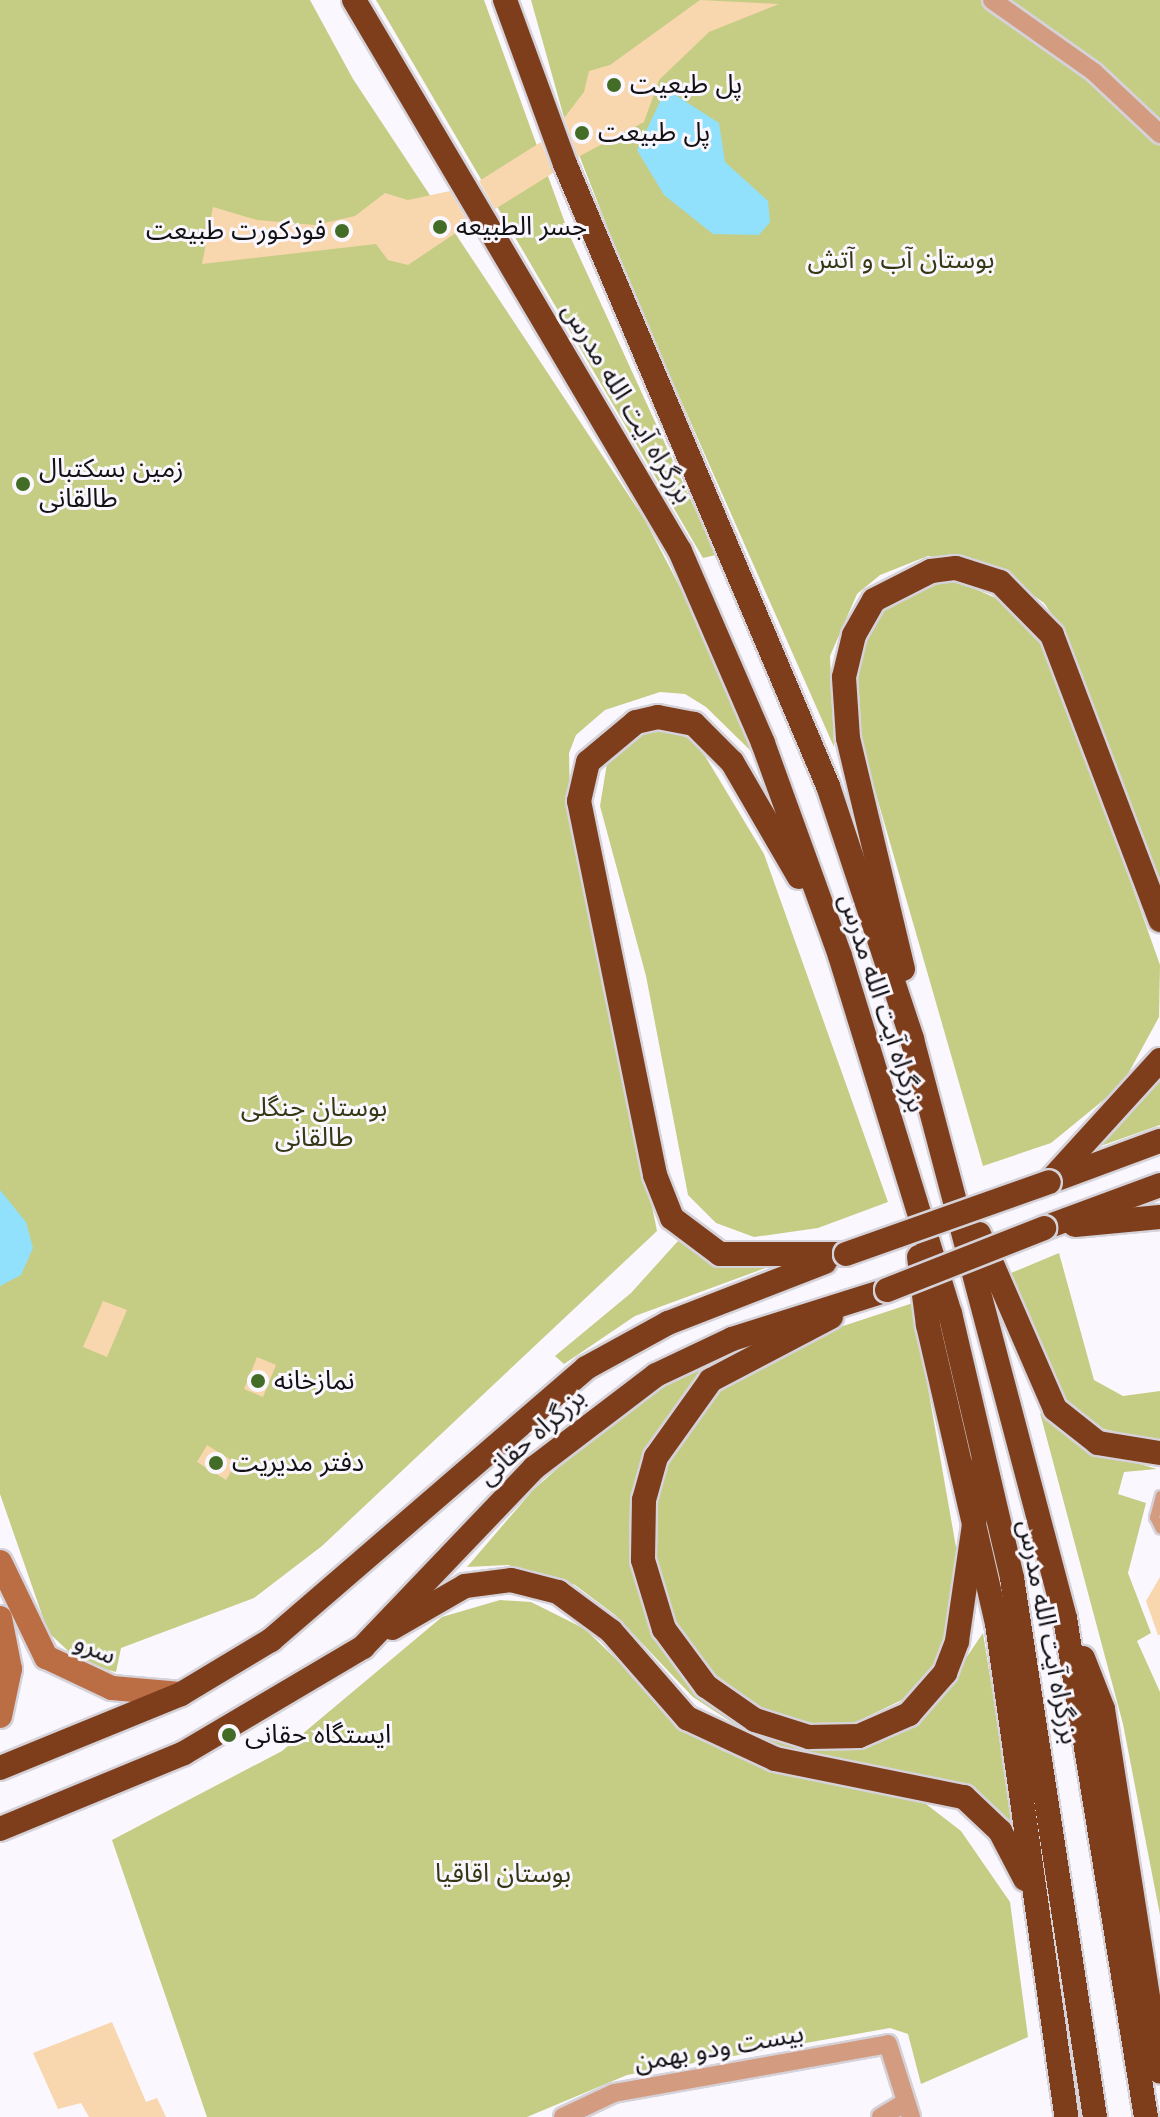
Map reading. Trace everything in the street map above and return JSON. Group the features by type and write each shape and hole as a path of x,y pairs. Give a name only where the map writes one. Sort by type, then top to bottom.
{"highway":[{"name":"بزرگراه آیت الله مدرس","path":"354,0 673,539 742,690 840,956 908,1175 984,1455 1037,1720 1095,2117"},
{"name":"بزرگراه آیت الله مدرس","path":"505,0 565,164 828,786 912,1039 1065,1618 1146,2117"},
{"path":"912,1039 900,947 842,702 849,649 863,616 907,579 956,568 981,573 1017,595 1052,635 1160,920"},
{"path":"840,956 766,814 711,738 694,724 658,717 601,745 588,762 579,801 655,1175 672,1218 720,1254 846,1254"},
{"path":"1049,1182 1160,1060"},
{"name":"بزرگراه حقانی","path":"0,1768 181,1694 271,1640 586,1368 668,1323 846,1254 1160,1141"},
{"path":"908,1175 928,1325 970,1519 997,1623 1066,2117"},
{"name":"بزرگراه حقانی","path":"0,1829 184,1753 363,1647 471,1528 596,1416 732,1339 887,1290 1160,1185"},
{"path":"952,1191 999,1267 1055,1409 1098,1443 1160,1453"},
{"path":"1044,1228 1160,1217"},
{"path":"887,1290 733,1366 677,1419 644,1500 642,1546 653,1603 678,1654 727,1704 799,1734 859,1736 909,1714 945,1673 964,1613 970,1519 984,1455"},
{"path":"363,1647 465,1586 511,1580 558,1592 611,1631 687,1718 775,1759 920,1784 976,1805 1019,1865 1042,1943"},
{"path":"1065,1618 1103,1709 1160,2072"}],"street":[{"path":"992,0 1094,72 1160,134"},
{"name":"سرو","path":"0,1562 46,1657 112,1688 181,1694"},
{"path":"0,1618 10,1669 0,1716"},
{"name":"بیست ودو بهمن","path":"563,2117 614,2093 888,2044 908,2110"},
{"path":"881,2117 908,2110"}],"lane":[{"path":"1160,1495 1154,1517 1160,1529"}],"green space":[{"name":"بوستان جنگلی طالقانی","path":"0,0 310,0 353,79 645,520 708,641 753,753 706,707 685,694 660,692 605,710 576,735 569,753 570,799 657,1231 322,1546 254,1598 121,1648 116,1672 81,1663 48,1632 0,1494"},
{"path":"376,0 484,0 569,234 716,555 703,558"},
{"name":"بوستان آب و آتش","path":"531,0 1160,0 1160,879 1060,626 1044,603 992,566 928,556 880,575 857,594 830,656 834,747 630,285 563,114"},
{"path":"932,581 957,581 1007,603 1049,651 1160,965 1159,1017 1122,1085 1051,1143 983,1166 857,728 852,682 871,612"},
{"path":"665,728 690,739 705,756 764,854 888,1202 818,1228 754,1237 716,1223 688,1195 646,976 600,806 608,757 643,730"},
{"path":"1160,1078 1160,1125 1095,1148 1145,1097"},
{"path":"678,1241 715,1261 771,1266 635,1316 564,1364 555,1356 631,1293"},
{"path":"1059,1253 1094,1380 1123,1396 1160,1391 1160,1442 1087,1425 1045,1379 1011,1273"},
{"path":"913,1303 963,1587 940,1662 906,1698 850,1725 815,1728 773,1717 697,1661 660,1600 649,1526 660,1467 715,1388 825,1332"},
{"path":"728,1352 671,1413 638,1487 670,1654 815,1744 936,1702 983,1633 1015,1832 980,1794 941,1778 818,1759 762,1742 693,1697 615,1615 575,1585 508,1565 467,1567 533,1490 600,1431 640,1399"},
{"path":"1040,1413 1079,1446 1157,1469 1124,1472 1118,1494 1146,1503 1128,1573 1151,1633 1137,1641 1160,1692 1160,1915 1123,1724"},
{"name":"بوستان اقاقیا","path":"500,1600 531,1602 585,1629 686,1727 723,1751 778,1772 926,1804 961,1831 1010,1902 1028,2037 921,2084 908,2034 890,2028 627,2075 527,2117 207,2117 112,1840 282,1751 442,1617"}],"water":[{"path":"666,89 719,123 725,162 768,201 770,222 759,235 713,234 664,195 637,150"},
{"path":"0,1190 26,1222 33,1248 21,1275 0,1286"}],"building":[{"path":"700,0 779,4 709,32 659,80 644,122 578,157 564,118 584,92 589,71 610,65"},
{"path":"541,142 553,173 495,209 479,181"},
{"path":"450,191 469,224 408,265 388,260 376,244 202,264 213,207 257,220 315,225 355,216 385,193 408,200"},
{"path":"103,1301 127,1310 107,1357 83,1347"},
{"name":"نمازخانه","path":"257,1357 276,1365 263,1397 244,1389"},
{"name":"دفتر مدیریت","path":"207,1445 236,1463 226,1480 197,1462"},
{"path":"1160,1577 1160,1635 1158,1635 1146,1601"},
{"path":"112,2022 146,2102 157,2098 166,2117 89,2117 81,2103 58,2109 33,2053"}],"place":[{"name":"پل طبعیت","path":"614,85"},
{"name":"پل طبیعت","path":"582,133"},
{"name":"جسر الطبيعه","path":"440,227"},
{"name":"فودکورت طبیعت","path":"342,231"},
{"name":"زمین بسکتبال طالقانی","path":"23,484"},
{"name":"نمازخانه","path":"258,1381"},
{"name":"دفتر مدیریت","path":"216,1463"},
{"name":"ایستگاه حقانی","path":"229,1735"}]}
